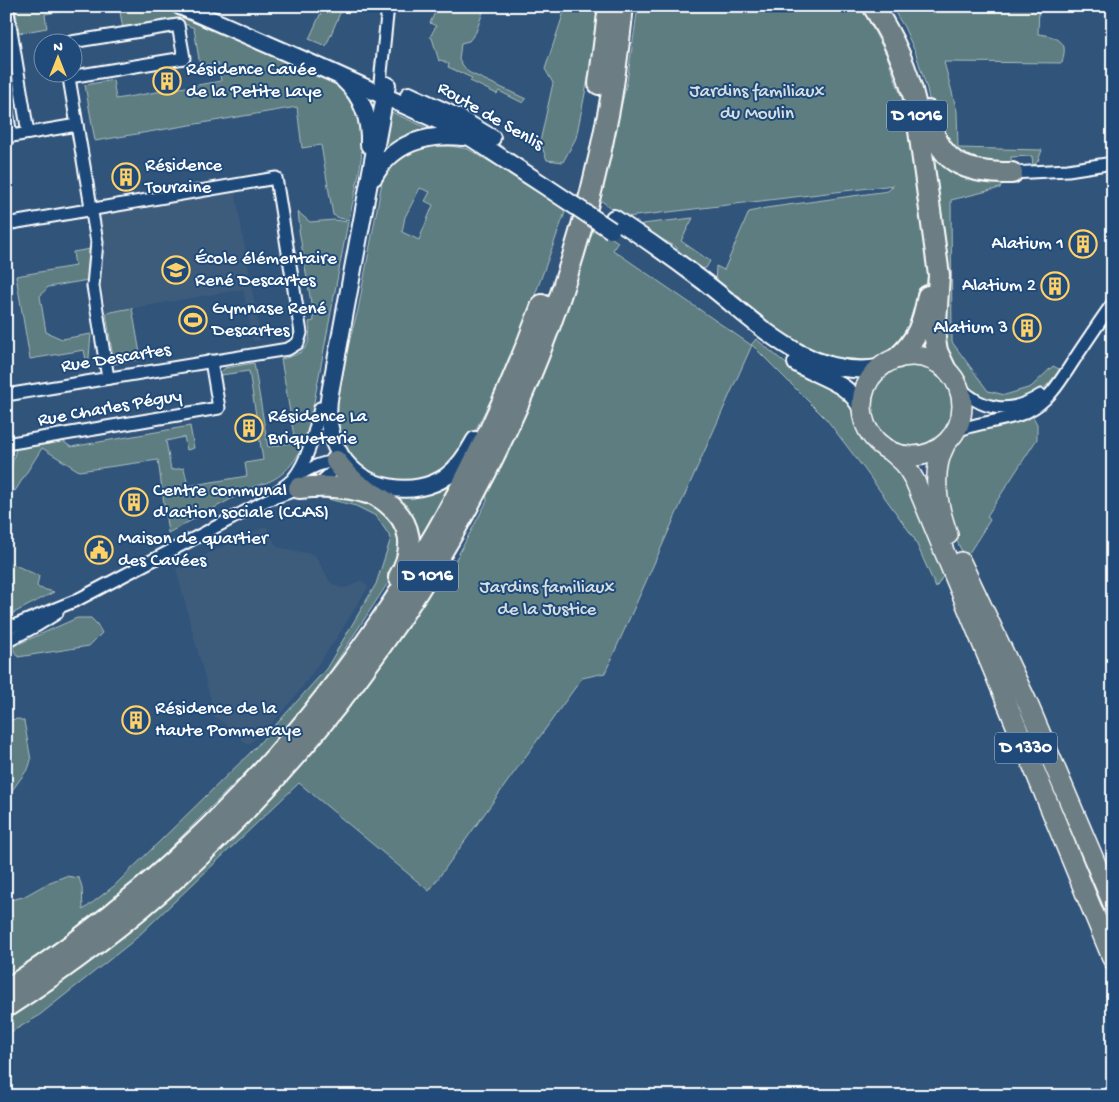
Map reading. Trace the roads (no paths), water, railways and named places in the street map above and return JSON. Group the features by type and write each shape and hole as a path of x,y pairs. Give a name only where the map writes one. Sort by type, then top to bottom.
{"highway":[{"name":"D 1016","path":"6,990 88,931 170,863 260,773 303,726 343,674 381,622 442,525 488,437 527,346 556,264 576,197 598,90 609,6"},
{"name":"D 1016","path":"611,99 623,6"},
{"name":"D 1016","path":"6,1007 60,971 130,917 180,874 270,784 318,729 355,682 399,620 454,532 492,460 528,379 568,274 600,154 631,6"},
{"name":"D 1016","path":"874,8 896,45 912,90 939,275 935,339 937,351 945,368"},
{"path":"874,8 899,37 913,60 922,85 931,130 942,149 958,164 974,170 990,173 1012,173"},
{"name":"D 1016","path":"888,363 915,339 924,314 931,273 932,231"},
{"path":"340,458 354,482 388,504 402,519 409,537 409,555 405,566 343,674"},
{"path":"296,484 343,488 372,494"}],"main road":[{"path":"180,6 336,74 383,89"},
{"path":"208,6 383,89"},
{"path":"336,74 352,89 361,102 368,121 369,145"},
{"path":"383,89 369,145 320,408 322,436 327,449 366,479 395,488 424,486 443,478 454,470 469,451 527,346"},
{"path":"340,458 329,421 328,402 368,190 383,89"},
{"name":"Route de Senlis","path":"383,89 549,182"},
{"name":"Route de Senlis","path":"383,89 463,120 549,182"},
{"path":"368,190 377,172 385,162 396,151 409,143 438,136 457,136 473,139"},
{"path":"549,182 613,224 784,356 846,388 854,396 862,410"},
{"path":"613,224 666,252 779,340 800,354 842,369 864,370 908,356 924,357 935,361 945,368 959,387 962,398 962,410 960,422 950,438 931,453 904,456 893,452 879,444 871,436 864,422 862,398 866,387 872,376 888,363"},
{"name":"D 1330","path":"950,438 938,464 936,479 946,529 1028,704 1113,904"},
{"name":"D 1330","path":"893,452 905,464 915,481 1113,960"}],"street":[{"path":"7,6 28,133"},
{"path":"383,89 388,9"},
{"path":"82,40 178,25 184,58 82,73"},
{"path":"70,82 98,249 92,286 108,378"},
{"path":"6,105 9,136 77,125"},
{"path":"1012,173 1068,170 1113,163"},
{"name":"Rue Descartes","path":"6,224 276,178 301,327 300,338 294,347 288,349 6,395"},
{"path":"950,438 976,424 1006,419 1029,411 1045,400 1054,391 1113,303"},
{"name":"Rue Charles Péguy","path":"6,444 219,408 211,361"},
{"path":"959,387 982,405 1014,407 1030,402 1040,396 1066,372"},
{"path":"296,484 320,408"},
{"path":"296,484 326,478 333,471 340,458"},
{"path":"6,642 36,626 77,600 296,484 322,463 340,458"},
{"path":"6,630 77,600"}],"place":[{"name":"Résidence Cavée de la Petite Laye","path":"167,81"},
{"name":"Résidence Touraine","path":"126,177"},
{"name":"Alatium 1","path":"1083,244"},
{"name":"École élémentaire René Descartes","path":"176,270"},
{"name":"Alatium 2","path":"1055,286"},
{"name":"Gymnase René Descartes","path":"193,320"},
{"name":"Alatium 3","path":"1027,328"},
{"name":"Résidence La Briqueterie","path":"249,428"},
{"name":"Centre communal d'action sociale (CCAS)","path":"134,502"},
{"name":"Maison de quartier des Cavées","path":"99,550"},
{"name":"Résidence de la Haute Pommeraye","path":"136,720"}],"park label":[{"name":"Jardins familiaux du Moulin","path":"757,103"},
{"name":"Jardins familiaux de la Justice","path":"547,599"}]}
